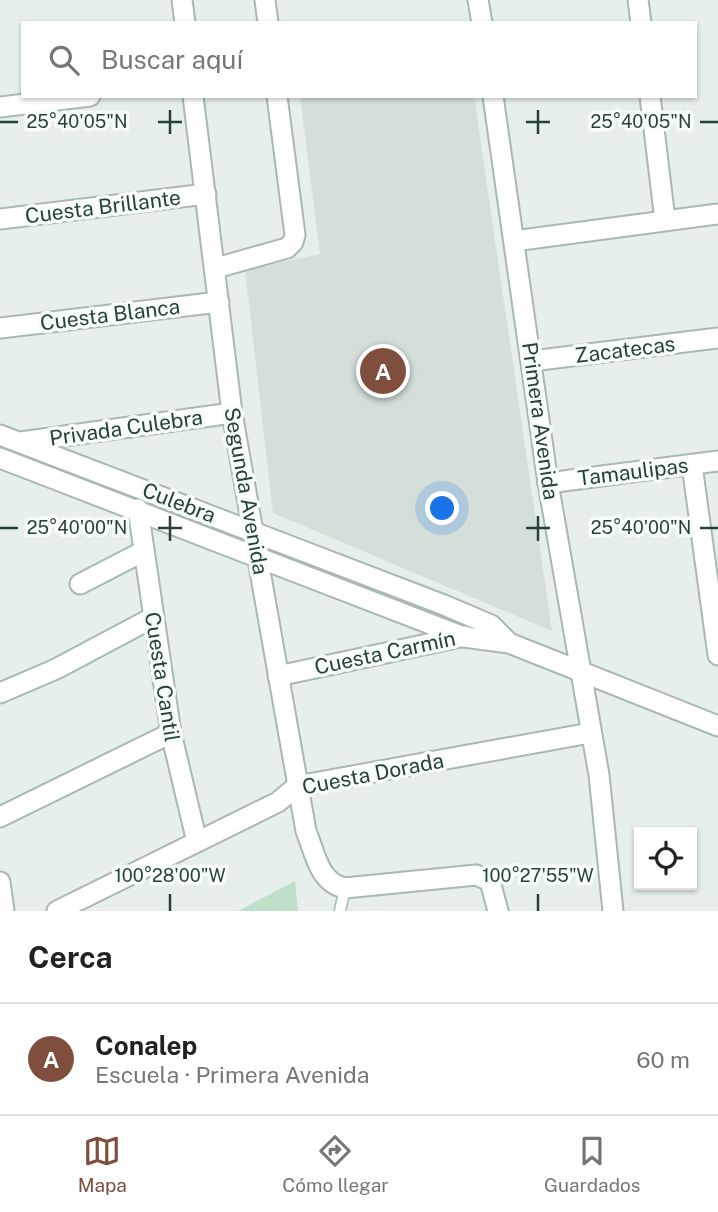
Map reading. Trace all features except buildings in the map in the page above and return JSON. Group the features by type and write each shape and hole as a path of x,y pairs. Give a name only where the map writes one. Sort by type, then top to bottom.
{"street":[{"path":"182,0 185,21"},
{"path":"265,0 268,21"},
{"path":"478,0 482,21"},
{"path":"638,0 641,21"},
{"path":"0,107 74,98"},
{"name":"Segunda Avenida","path":"193,98 232,413 297,786 306,831 336,884"},
{"path":"216,268 287,248 293,242 295,234 277,98"},
{"name":"Primera Avenida","path":"493,98 548,483 598,775 613,911"},
{"path":"650,98 665,220"},
{"name":"Cuesta Brillante","path":"0,219 206,194"},
{"path":"514,241 718,214"},
{"name":"Cuesta Blanca","path":"0,328 219,302"},
{"name":"Zacatecas","path":"532,361 718,338"},
{"name":"Privada Culebra","path":"20,443 232,413"},
{"name":"Culebra","path":"0,435 492,625 509,643"},
{"name":"Culebra","path":"0,458 464,637 509,643 718,726"},
{"name":"Tamaulipas","path":"548,483 718,461"},
{"path":"692,465 718,654"},
{"name":"Cuesta Cantil","path":"138,509 171,733 197,842"},
{"path":"80,584 144,551"},
{"path":"0,692 55,668 152,618"},
{"name":"Cuesta Carmín","path":"278,676 464,637 492,625"},
{"path":"0,817 171,733"},
{"name":"Cuesta Dorada","path":"57,911 278,802 297,786 590,733"},
{"path":"336,884 476,875 490,881 498,911"},
{"path":"0,882 4,911"}],"lane":[{"path":"336,884 340,911"}],"shaded area":[{"path":"300,98 474,98 552,631 273,513 245,270 320,254"}],"green space":[{"path":"295,881 298,911 238,911"}],"place":[{"name":"Conalep","path":"383,371"}]}
